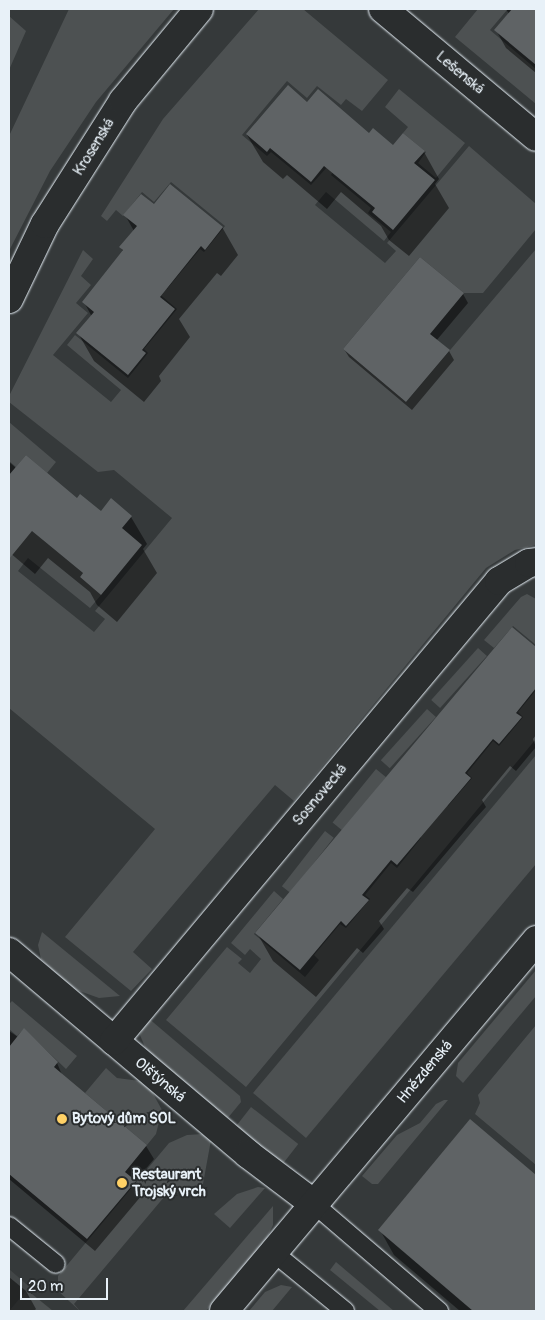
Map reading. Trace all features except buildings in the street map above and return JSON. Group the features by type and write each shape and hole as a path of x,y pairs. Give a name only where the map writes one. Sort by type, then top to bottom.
{"street":[{"name":"Krosenská","path":"9,298 45,224 123,100 199,9"},
{"name":"Lešenská","path":"383,9 536,137"},
{"name":"Sosnovecká","path":"114,1041 499,581 529,563 536,562"},
{"name":"Hnězdenská","path":"224,1311 536,940"},
{"name":"Olštýnská","path":"9,952 248,1154 314,1204"}],"lane":[{"path":"314,1204 439,1311"},
{"path":"9,1226 56,1264"},
{"path":"274,1252 346,1311"}],"shaded area":[{"path":"69,9 174,9 96,102 50,171 9,251 9,136"},
{"path":"259,9 303,9 388,80 362,111 346,99 341,105 317,86 307,98 287,81 242,135 267,156 271,152 311,185 328,166 334,170 331,175 371,208 368,213 391,232 384,241 326,192 315,205 385,263 396,251 387,243 469,146 536,204 536,229 483,293 464,293 420,257 343,349 406,402 536,249 536,545 515,550 486,568 294,801 275,785 133,952 152,969 131,991 65,937 155,829 9,708 9,539 18,547 35,527 43,540 83,573 80,577 101,595 90,608 28,558 18,571 94,632 105,619 95,611 172,518 114,470 98,472 9,402 9,396 83,250 93,259 81,276 91,285 76,303 88,313 53,355 111,402 121,390 67,345 75,335 128,378 148,353 144,349 177,309 157,292 163,286 167,289 200,249 204,252 225,226 171,182 154,202 142,192 123,216 116,210 107,221 101,216 163,119"},
{"path":"478,9 507,10 490,30 536,69 536,104 455,37"},
{"path":"9,16 26,31 9,70"},
{"path":"399,89 465,143 436,178 418,163 426,152 403,133 408,127 385,107"},
{"path":"9,422 56,462 47,473 26,455 16,467 9,461"},
{"path":"527,594 536,599 536,645 513,626 494,648 484,640 521,597"},
{"path":"478,648 487,656 440,708 431,700"},
{"path":"536,690 536,739 246,1087 166,1020 227,947 242,959 238,963 250,973 261,959 250,949 245,955 231,943 274,891 283,899 254,934 305,977 319,960 314,955 340,924 346,928 370,899 365,895 391,863 397,868 421,838 416,833 443,802 448,806 472,778 467,773 493,741 499,746 523,717 518,712"},
{"path":"427,709 436,717 390,768 381,760"},
{"path":"536,755 536,864 306,1138 253,1093"},
{"path":"376,769 386,777 343,831 333,823"},
{"path":"325,831 334,838 291,893 282,886"},
{"path":"42,932 120,996 99,998 71,988 41,959 38,945"},
{"path":"536,970 536,996 463,1083 456,1076 458,1063"},
{"path":"12,1001 77,1056 66,1069 24,1029 17,1036 9,1029 9,1004"},
{"path":"147,1017 240,1096 241,1102 227,1119 147,1052 140,1035"},
{"path":"536,1025 536,1165 475,1114 480,1103 478,1095"},
{"path":"106,1068 117,1078 140,1081 151,1090 162,1110 156,1134 147,1145 85,1093"},
{"path":"448,1100 378,1184 372,1184 362,1176 397,1135 420,1123 436,1104"},
{"path":"251,1107 298,1144 283,1164 236,1127"},
{"path":"203,1134 211,1140 203,1184 196,1192 187,1196 170,1190 74,1304 80,1311 58,1291 58,1276 169,1143 187,1135"},
{"path":"258,1187 265,1188 230,1228 214,1214 237,1194"},
{"path":"273,1206 273,1225 265,1242 206,1311 183,1311"},
{"path":"336,1262 394,1311 380,1311 330,1270"},
{"path":"9,1269 32,1289 14,1311 9,1311"},
{"path":"281,1285 292,1287 272,1311 249,1311 265,1292"},
{"path":"27,1290 53,1311 9,1311"}],"place":[{"name":"Bytový dům SOL","path":"62,1119"},
{"name":"Restaurant Trojský vrch","path":"122,1183"}]}
